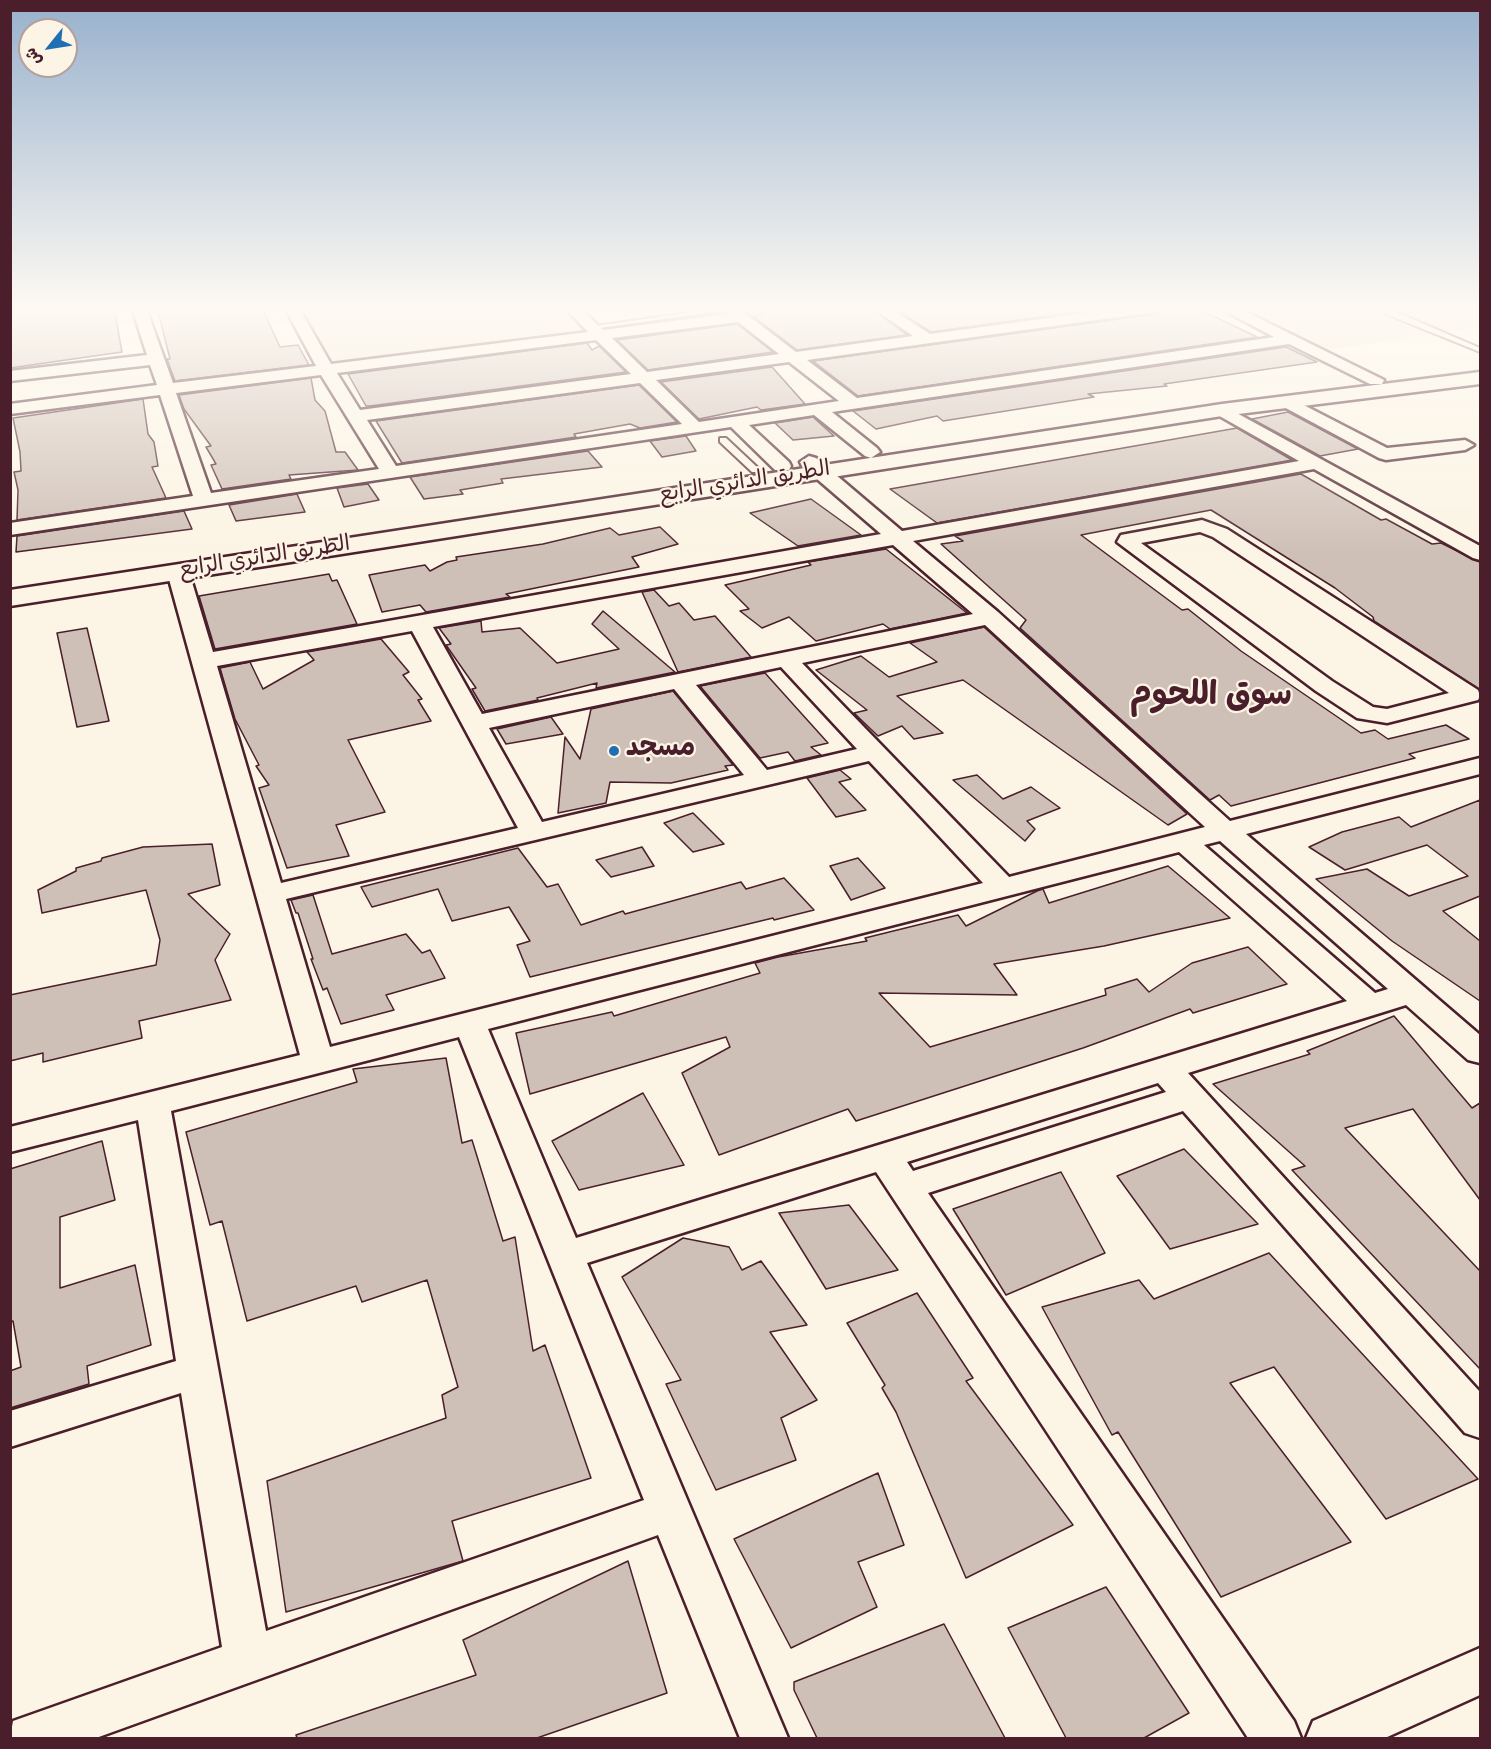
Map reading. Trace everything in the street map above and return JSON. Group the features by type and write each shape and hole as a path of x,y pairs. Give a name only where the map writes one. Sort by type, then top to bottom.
{"main road":[{"name":"الطريق الدائري الرابع","path":"10,582 782,466 815,467 871,452 1199,402 1299,390"},
{"name":"الطريق الدائري الرابع","path":"10,598 815,467 1222,410 1387,390"}],"street":[{"path":"10,409 161,390"},
{"path":"166,390 204,500"},
{"path":"339,390 391,473"},
{"path":"356,416 546,390"},
{"path":"658,390 696,428"},
{"path":"835,390 855,405"},
{"path":"10,529 957,390"},
{"path":"1288,402 1386,454 1465,445"},
{"path":"818,410 871,452"},
{"path":"1222,410 1480,554"},
{"path":"736,422 782,466"},
{"path":"204,661 1317,463"},
{"path":"815,467 990,617 1224,830 1480,1052"},
{"path":"1196,526 1213,530 1475,698 1387,716 1366,713 1130,546 1128,539 1196,526"},
{"path":"178,572 318,1061"},
{"path":"475,723 990,617"},
{"path":"420,623 534,832"},
{"path":"786,659 1002,886"},
{"path":"680,681 761,779"},
{"path":"270,894 875,752"},
{"path":"10,1140 1480,766"},
{"path":"1182,840 1370,1005"},
{"path":"894,1172 1165,1069 1412,992"},
{"path":"469,1023 764,1738"},
{"path":"1165,1069 1480,1420"},
{"path":"564,1256 1189,1097"},
{"path":"152,1103 248,1661"},
{"path":"894,1172 1277,1738"},
{"path":"10,1429 198,1371"},
{"path":"30,1738 669,1511"},
{"path":"1330,1738 1480,1671"}],"lane":[{"path":"723,440 755,470"}],"building":[{"path":"221,390 313,390 315,400 325,411 336,452 345,452 358,470 289,475 291,479 222,489 211,465 216,464 206,447 211,446 184,409 179,395"},
{"path":"357,390 493,390 370,406 366,406"},
{"path":"605,390 644,390 677,422 640,428 630,424 574,434 576,437 402,463 376,421"},
{"path":"669,390 792,390 805,404 761,410 757,407 699,419"},
{"path":"850,390 901,390 858,396"},
{"path":"998,390 1131,390 1088,394 1094,397 943,421 937,416 876,429 853,411"},
{"path":"143,399 148,434 154,442 158,466 152,467 166,498 17,520 18,490 14,472 21,471 20,452 13,418"},
{"path":"1288,412 1358,449 1320,456 1252,419"},
{"path":"813,417 834,436 793,440 775,423"},
{"path":"1237,428 1292,460 937,523 890,489"},
{"path":"686,436 696,451 662,457 650,441"},
{"path":"588,451 602,467 501,479 503,483 460,490 463,494 424,499 410,477"},
{"path":"1301,474 1381,520 1386,519 1432,544 1441,543 1480,562 1480,690 1374,621 1373,617 1335,588 1211,510 1081,535 1182,610 1188,609 1241,651 1361,733 1375,730 1388,739 1446,725 1469,739 1409,754 1415,758 1231,806 1219,795 1210,800 1020,628 1026,620 941,544 963,541 955,536"},
{"path":"368,484 379,500 344,507 337,488"},
{"path":"297,494 305,512 236,521 229,505"},
{"path":"811,499 861,535 798,546 750,513"},
{"path":"184,511 192,529 16,552 17,536"},
{"path":"660,527 678,544 632,557 639,567 506,594 510,597 426,612 420,605 382,612 369,575 425,565 430,571 447,562 457,560 456,557 543,544 610,528 619,535"},
{"path":"886,549 967,613 890,629 883,624 816,641 789,617 762,628 740,611 749,609 725,585 811,565 808,562"},
{"path":"329,574 332,581 337,580 357,624 215,649 199,596"},
{"path":"654,590 669,606 679,603 694,620 715,616 751,657 678,672 642,592"},
{"path":"603,611 675,672 596,688 597,683 537,698 538,700 485,711 472,689 476,688 446,645 451,644 439,628 481,621 482,632 520,628 557,663 619,649 592,624"},
{"path":"984,627 1187,814 1168,825 963,680 897,696 943,733 914,739 902,726 878,736 854,713 867,710 816,670 861,656 889,677 937,662 910,643"},
{"path":"87,628 109,721 77,727 57,633"},
{"path":"381,639 409,672 403,675 422,699 418,700 431,721 348,740 385,812 336,825 349,856 287,868 259,788 269,785 256,766 259,765 235,719 220,668 250,662 263,689 314,660 307,652"},
{"path":"765,673 828,743 811,747 821,755 795,761 788,752 760,758 700,686"},
{"path":"673,691 733,765 725,766 728,770 671,783 610,782 606,803 558,813 565,737 580,759 591,709"},
{"path":"551,717 563,734 506,744 497,729"},
{"path":"840,770 851,779 839,782 866,810 836,817 807,778"},
{"path":"977,775 1003,799 1031,787 1060,808 1027,821 1035,829 1025,841 953,780"},
{"path":"1480,800 1480,896 1443,911 1480,941 1480,1001 1392,941 1316,879 1367,869 1409,896 1468,876 1427,845 1345,870 1309,847 1342,832 1399,817 1411,827"},
{"path":"693,813 724,844 693,852 664,823"},
{"path":"212,844 220,885 188,894 230,934 215,960 231,1000 139,1021 142,1038 43,1062 43,1053 10,1061 10,995 156,965 160,940 146,890 42,913 38,890 76,871 76,868 143,847"},
{"path":"642,847 654,866 611,877 596,860"},
{"path":"518,848 547,887 558,884 581,925 623,911 625,914 741,882 746,889 784,878 814,910 530,977 517,945 530,941 509,907 452,921 438,889 372,907 361,887"},
{"path":"858,858 885,888 851,900 830,866"},
{"path":"1168,866 1230,918 1104,946 994,964 1017,995 879,993 930,1047 1106,995 1105,989 1137,979 1149,992 1192,963 1248,947 1287,984 1193,1013 1190,1009 1083,1048 856,1121 848,1109 719,1155 682,1073 730,1047 726,1037 530,1094 516,1033 612,1012 614,1016 760,973 755,963 778,957 867,941 865,938 958,915 966,926 1043,889 1049,903"},
{"path":"313,895 332,954 406,934 422,953 430,950 445,978 386,995 394,1010 341,1024 327,988 323,990 311,959 313,959 298,913 291,900"},
{"path":"1394,1016 1472,1108 1480,1103 1480,1200 1413,1109 1345,1128 1480,1271 1480,1369 1292,1170 1305,1166 1213,1084 1310,1054 1307,1051"},
{"path":"446,1058 462,1143 472,1140 503,1241 515,1237 533,1351 545,1345 591,1478 452,1521 463,1561 286,1612 267,1481 446,1418 442,1395 458,1387 427,1280 362,1302 356,1286 247,1321 222,1221 210,1225 186,1132 357,1082 353,1069"},
{"path":"643,1093 684,1165 579,1190 552,1141"},
{"path":"102,1141 115,1200 60,1217 60,1288 135,1265 151,1345 87,1366 89,1384 10,1408 10,1371 21,1367 13,1321 10,1322 10,1169"},
{"path":"1184,1149 1258,1224 1170,1249 1117,1176"},
{"path":"1061,1172 1105,1253 1006,1295 953,1209"},
{"path":"849,1205 898,1270 826,1289 779,1213"},
{"path":"683,1238 729,1247 742,1270 761,1261 807,1325 770,1332 817,1400 781,1418 796,1460 716,1490 666,1384 681,1380 622,1277"},
{"path":"1269,1253 1478,1479 1386,1519 1274,1367 1230,1383 1351,1542 1221,1597 1118,1432 1112,1435 1042,1307 1139,1280 1154,1299"},
{"path":"917,1293 973,1378 966,1381 1073,1525 966,1578 896,1412 882,1388 885,1385 847,1323"},
{"path":"878,1473 904,1545 858,1562 877,1607 791,1648 734,1539"},
{"path":"628,1561 667,1693 537,1738 297,1738 296,1735 476,1675 463,1640"},
{"path":"1106,1587 1189,1713 1144,1738 1066,1738 1008,1628"},
{"path":"944,1624 1005,1738 817,1738 794,1690 794,1682"}],"place":[{"name":"مسجد","path":"614,751"}],"district":[{"name":"سوق اللحوم","path":"1211,699"}]}
